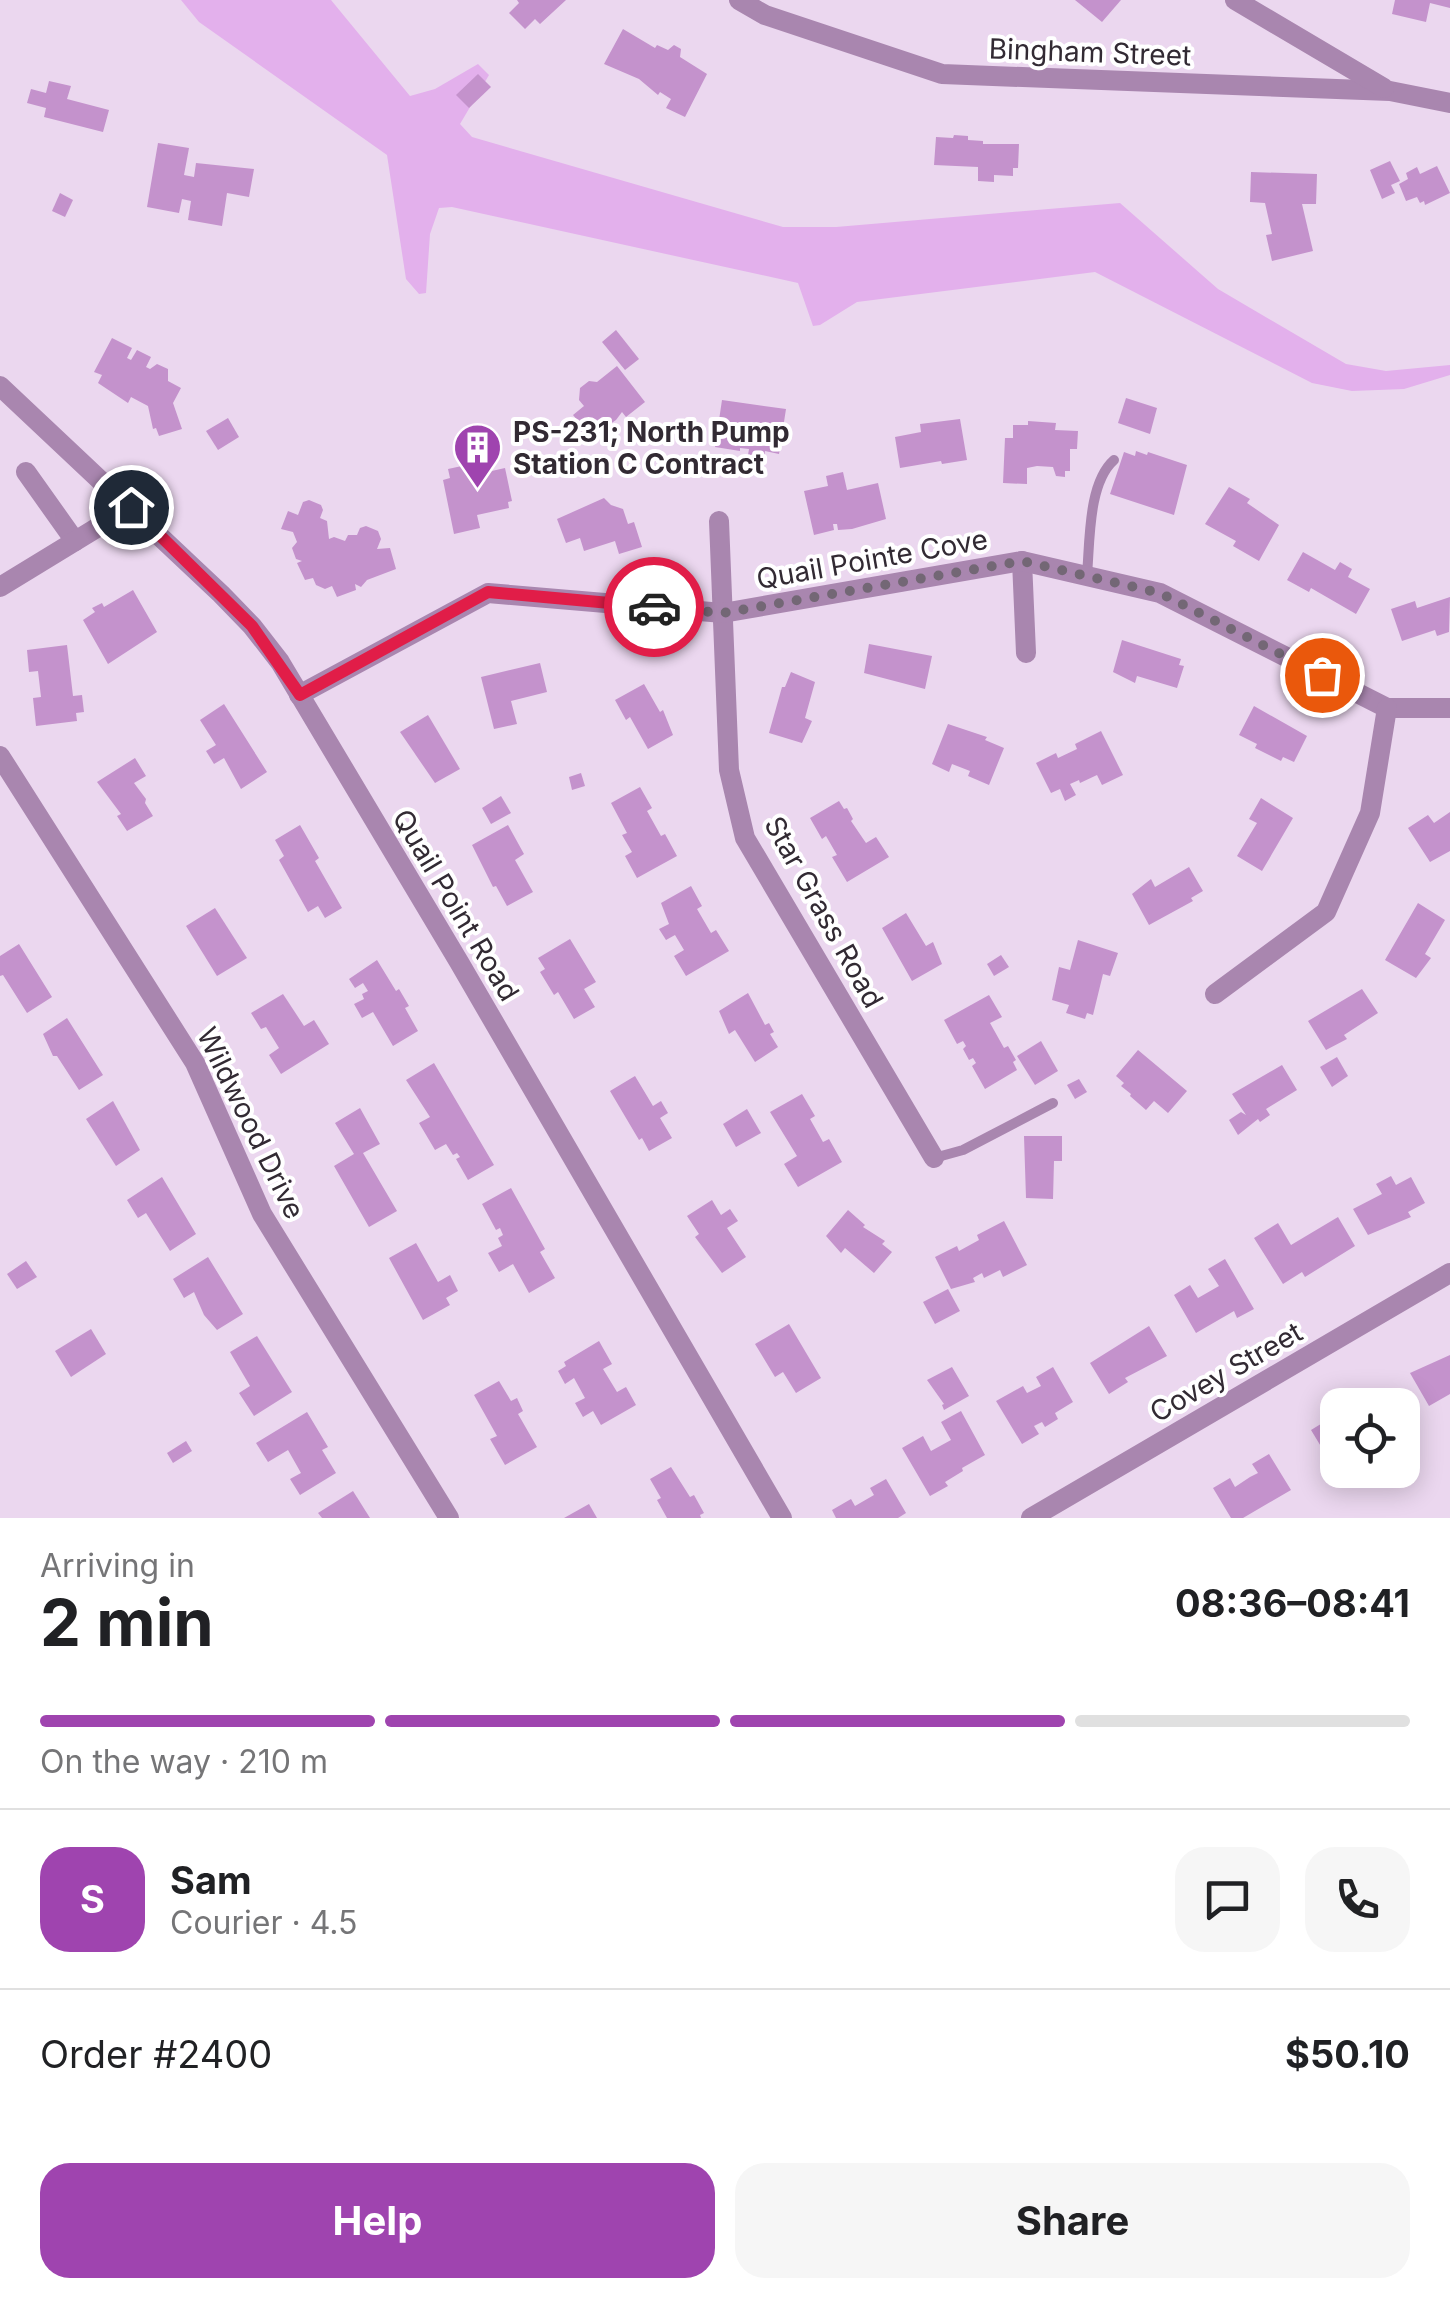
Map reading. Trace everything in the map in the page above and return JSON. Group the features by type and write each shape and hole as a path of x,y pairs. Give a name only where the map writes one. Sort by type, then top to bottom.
{"street":[{"name":"Bingham Street","path":"740,0 765,15 942,74 1390,91 1450,104"},
{"path":"1235,0 1390,91"},
{"name":"Quail Point Road","path":"0,386 252,626 300,695 782,1518"},
{"path":"26,472 75,540"},
{"path":"0,588 131,507"},
{"name":"Star Grass Road","path":"719,521 729,770 745,838 934,1158"},
{"path":"1022,561 1026,653"},
{"name":"Quail Pointe Cove","path":"300,695 488,592 723,613 1022,561 1160,593 1387,708 1450,708"},
{"path":"1215,994 1326,912 1370,813 1387,708"},
{"name":"Wildwood Drive","path":"0,756 195,1063 262,1214 449,1518"},
{"name":"Covey Street","path":"1031,1518 1450,1273"}],"lane":[{"path":"1087,576 1099,479 1114,460"},
{"path":"934,1158 963,1150 1053,1104"}],"shaded area":[{"path":"181,0 331,0 410,96 435,89 478,64 489,75 460,124 472,137 783,227 836,227 1120,203 1218,289 1346,364 1386,371 1450,365 1450,375 1404,389 1352,391 1312,383 1095,272 857,302 813,326 798,283 452,207 439,208 430,234 426,293 419,294 406,279 387,155 199,22"}],"building":[{"path":"517,0 566,0 540,24 535,19 525,29 509,13 519,3"},
{"path":"1075,0 1121,0 1102,22"},
{"path":"1395,0 1450,0 1450,8 1430,3 1426,22 1392,14"},
{"path":"623,29 655,48 657,45 668,50 674,45 681,49 680,57 707,74 685,117 666,108 671,99 604,64"},
{"path":"478,74 491,87 469,108 456,95"},
{"path":"49,81 71,86 67,99 109,110 103,132 44,117 46,108 27,103 31,89 46,93"},
{"path":"968,136 968,140 983,144 1019,144 1018,168 1013,168 1013,176 994,175 994,182 978,181 978,167 934,165 936,137"},
{"path":"158,143 189,148 184,175 194,177 196,163 254,169 249,197 227,193 222,226 188,220 191,201 182,199 179,213 147,207"},
{"path":"1390,161 1400,181 1391,185 1395,193 1382,199 1370,170"},
{"path":"1437,166 1450,193 1425,205 1417,197 1406,201 1399,184 1408,179 1406,173 1417,167 1420,174"},
{"path":"1251,172 1317,174 1316,204 1302,204 1313,251 1272,261 1266,235 1272,234 1265,203 1250,202"},
{"path":"60,193 73,200 65,217 52,211"},
{"path":"616,330 639,359 625,370 602,342"},
{"path":"112,338 132,348 127,358 131,360 137,350 151,357 146,367 157,364 168,369 168,381 181,388 173,403 182,429 159,436 153,429 148,406 131,397 128,403 98,383 102,375 94,372"},
{"path":"617,366 645,402 626,417 622,412 591,437 573,415 584,406 579,400 580,388 589,381 597,382"},
{"path":"1126,398 1157,408 1150,434 1118,423"},
{"path":"722,400 786,409 779,454 765,451 764,458 748,455 749,449 715,447"},
{"path":"228,418 239,437 218,450 206,431"},
{"path":"960,419 967,460 900,468 895,437 921,432 920,424"},
{"path":"1028,421 1056,423 1055,430 1078,431 1077,449 1070,449 1070,471 1065,471 1065,477 1056,476 1053,467 1037,466 1027,468 1027,484 1003,483 1005,438 1013,438 1013,425 1028,425"},
{"path":"1136,451 1187,465 1174,515 1110,494 1124,452 1135,456"},
{"name":"PS-231; North Pump Station C Contract","path":"471,464 474,475 505,468 512,501 508,502 509,508 477,515 480,528 454,534 443,480 450,478 448,469"},
{"path":"843,472 847,490 878,483 886,519 852,529 838,530 837,524 833,524 834,530 814,535 804,491 828,486 826,476"},
{"path":"1229,487 1250,499 1247,503 1279,525 1259,561 1233,546 1236,541 1205,524"},
{"path":"604,498 623,509 628,524 634,522 642,547 619,554 615,541 584,551 580,538 566,543 557,519"},
{"path":"303,502 321,505 320,518 327,521 329,539 345,541 348,535 357,535 366,526 378,531 381,539 377,549 390,548 396,569 367,580 361,587 355,584 356,590 337,597 332,586 325,589 316,585 313,578 305,580 297,563 302,561 296,559 292,548 297,542 293,532 281,529 288,511 298,515"},
{"path":"1303,552 1335,570 1340,562 1352,569 1348,577 1370,589 1356,614 1311,588 1309,592 1287,580"},
{"path":"133,590 157,632 108,664 83,620 95,612 92,608 102,603 104,607"},
{"path":"1450,597 1449,632 1437,636 1435,630 1402,641 1391,609 1415,601 1417,608"},
{"path":"1122,640 1181,659 1179,665 1184,666 1177,688 1137,676 1135,683 1113,672"},
{"path":"869,644 932,656 925,689 864,673"},
{"path":"67,645 73,696 82,695 84,712 76,713 77,721 36,726 33,698 41,697 38,671 29,672 27,650"},
{"path":"540,663 547,692 511,701 517,724 494,729 481,677"},
{"path":"791,672 815,682 805,718 812,721 802,743 769,733 782,687"},
{"path":"644,684 660,712 663,710 673,735 648,749 615,700"},
{"path":"224,704 267,772 241,789 224,758 214,764 206,751 216,745 200,720"},
{"path":"1254,706 1307,736 1294,762 1283,757 1281,761 1239,735"},
{"path":"428,715 460,769 435,783 400,732"},
{"path":"948,724 987,737 985,740 1004,748 989,785 952,764 949,772 932,764"},
{"path":"1101,731 1123,775 1102,785 1097,775 1070,784 1076,795 1065,801 1060,789 1051,793 1036,763 1056,753 1058,758 1077,749 1075,744"},
{"path":"135,758 146,776 134,783 153,816 127,831 117,816 121,814 97,782"},
{"path":"581,773 585,786 572,790 569,777"},
{"path":"640,787 652,808 647,811 677,856 637,878 625,856 632,852 622,835 627,833 611,803"},
{"path":"501,796 511,813 491,824 482,808"},
{"path":"1261,798 1293,818 1262,871 1237,856 1257,823 1249,819"},
{"path":"839,801 866,843 876,837 889,857 847,882 832,857 837,855 810,818"},
{"path":"1450,812 1450,851 1430,862 1408,828 1428,815 1434,823"},
{"path":"300,825 342,908 325,918 318,906 308,912 279,860 284,856 275,840"},
{"path":"508,825 524,854 515,860 533,892 507,906 472,845"},
{"path":"1189,867 1203,891 1191,898 1193,901 1149,925 1132,894 1151,879 1155,887"},
{"path":"691,886 702,906 697,909 711,933 716,930 729,951 686,976 674,956 684,950 675,935 666,940 659,929 669,924 661,903"},
{"path":"1418,903 1445,920 1425,954 1431,958 1416,978 1385,960"},
{"path":"215,908 247,958 217,976 186,926"},
{"path":"906,913 926,946 933,942 942,964 912,981 882,928"},
{"path":"570,939 596,982 584,989 595,1007 574,1019 540,972 545,969 538,958"},
{"path":"1078,940 1118,953 1110,976 1103,974 1093,1015 1087,1013 1085,1019 1066,1013 1069,1005 1052,1000 1059,967 1070,970"},
{"path":"19,944 52,997 27,1013 3,975 0,976 0,956"},
{"path":"1001,955 1009,967 994,976 987,964"},
{"path":"377,960 409,1006 405,1008 418,1031 393,1046 373,1012 362,1018 354,1004 364,999 362,994 368,991 363,983 355,988 349,979"},
{"path":"1362,989 1378,1013 1344,1035 1347,1039 1326,1050 1308,1021"},
{"path":"748,993 765,1025 769,1023 774,1032 770,1034 778,1047 755,1062 735,1030 729,1034 719,1011"},
{"path":"283,994 304,1026 314,1020 329,1044 281,1074 269,1055 279,1048 251,1013"},
{"path":"989,995 1002,1017 990,1023 1004,1048 1008,1046 1017,1070 985,1089 972,1066 976,1063 973,1058 969,1060 963,1049 966,1046 963,1041 957,1044 944,1020"},
{"path":"67,1018 103,1075 79,1090 57,1056 53,1056 43,1034"},
{"path":"1041,1041 1058,1071 1035,1085 1017,1056"},
{"path":"1138,1050 1187,1091 1168,1113 1154,1101 1146,1110 1116,1076"},
{"path":"1337,1057 1348,1076 1332,1087 1320,1067"},
{"path":"434,1063 494,1165 468,1180 456,1159 460,1157 457,1153 453,1155 446,1144 435,1150 419,1123 430,1117 406,1080"},
{"path":"1282,1065 1297,1090 1266,1109 1270,1115 1238,1135 1229,1120 1241,1112 1246,1115 1232,1094"},
{"path":"635,1076 653,1106 661,1101 668,1113 660,1118 672,1138 649,1151 610,1091"},
{"path":"1079,1079 1087,1092 1075,1099 1067,1085"},
{"path":"802,1094 815,1116 810,1119 823,1142 829,1139 842,1162 798,1187 784,1164 797,1156 770,1112"},
{"path":"113,1101 140,1150 116,1166 86,1119"},
{"path":"360,1108 380,1144 363,1153 397,1211 369,1227 334,1166 354,1154 335,1123"},
{"path":"747,1109 761,1133 736,1147 723,1124"},
{"path":"1024,1136 1062,1136 1062,1161 1054,1161 1053,1199 1026,1198"},
{"path":"1391,1176 1396,1185 1411,1177 1425,1203 1408,1212 1411,1217 1368,1235 1353,1209 1382,1194 1376,1184"},
{"path":"162,1177 196,1234 170,1251 146,1213 138,1218 127,1200"},
{"path":"511,1188 545,1249 540,1252 555,1278 529,1293 513,1264 499,1272 488,1253 502,1246 498,1238 503,1235 482,1204"},
{"path":"712,1200 721,1215 730,1209 738,1221 727,1228 746,1257 722,1273 695,1237 699,1234 687,1216"},
{"path":"848,1210 863,1227 885,1241 882,1244 892,1252 874,1273 845,1248 841,1253 826,1236"},
{"path":"1338,1217 1355,1246 1305,1277 1302,1272 1283,1284 1254,1238 1278,1223 1291,1245"},
{"path":"1004,1221 1027,1265 1003,1277 1000,1270 984,1278 982,1273 973,1278 975,1282 951,1289 935,1257 957,1246 959,1251 979,1240 977,1235"},
{"path":"416,1243 438,1282 450,1275 458,1291 446,1298 450,1305 423,1320 389,1258"},
{"path":"208,1257 243,1314 217,1330 204,1315 194,1292 184,1298 173,1279"},
{"path":"1225,1259 1254,1309 1237,1318 1234,1311 1196,1333 1174,1295 1190,1285 1198,1298 1219,1286 1208,1269"},
{"path":"26,1261 37,1277 17,1289 7,1274"},
{"path":"948,1289 960,1311 935,1324 923,1302"},
{"path":"789,1324 821,1378 796,1393 783,1372 775,1377 755,1344"},
{"path":"1149,1326 1167,1356 1125,1378 1128,1382 1109,1394 1090,1363"},
{"path":"91,1329 106,1354 71,1377 55,1351"},
{"path":"257,1336 292,1392 254,1416 239,1393 250,1386 230,1352"},
{"path":"599,1341 612,1364 603,1369 617,1392 626,1387 636,1405 601,1425 593,1411 583,1417 575,1403 585,1398 574,1378 565,1384 558,1371 566,1366 564,1362"},
{"path":"1450,1355 1450,1394 1429,1406 1410,1373"},
{"path":"952,1367 969,1396 944,1410 927,1380"},
{"path":"1053,1367 1073,1402 1055,1413 1058,1419 1045,1427 1042,1422 1034,1426 1039,1434 1022,1444 996,1401 1023,1386 1027,1393 1041,1386 1036,1377"},
{"path":"499,1381 511,1401 517,1398 523,1411 518,1414 537,1447 505,1465 490,1439 497,1436 474,1395"},
{"path":"961,1411 985,1455 962,1468 945,1482 948,1486 930,1496 902,1448 923,1436 931,1451 951,1440 941,1422"},
{"path":"307,1412 328,1447 322,1450 336,1473 300,1495 290,1479 301,1473 288,1450 268,1462 256,1443"},
{"path":"1320,1424 1320,1445 1311,1430"},
{"path":"186,1441 192,1451 173,1463 167,1453"},
{"path":"1269,1454 1291,1490 1243,1518 1231,1518 1213,1488 1230,1478 1235,1487 1258,1473 1252,1464"},
{"path":"671,1467 690,1497 694,1495 704,1513 701,1518 667,1518 650,1479"},
{"path":"886,1479 906,1513 898,1518 836,1518 832,1510 851,1499 855,1506 874,1495 870,1488"},
{"path":"353,1491 370,1518 322,1518 318,1513"},
{"path":"589,1504 597,1518 564,1518"}],"way so far":[{"path":"654,607 723,613 1022,561 1160,593 1322,675"}],"place":[{"name":"PS-231; North Pump Station C Contract","path":"478,490"}],"route":[{"path":"131,507 252,626 300,695 488,592 654,607"}]}
